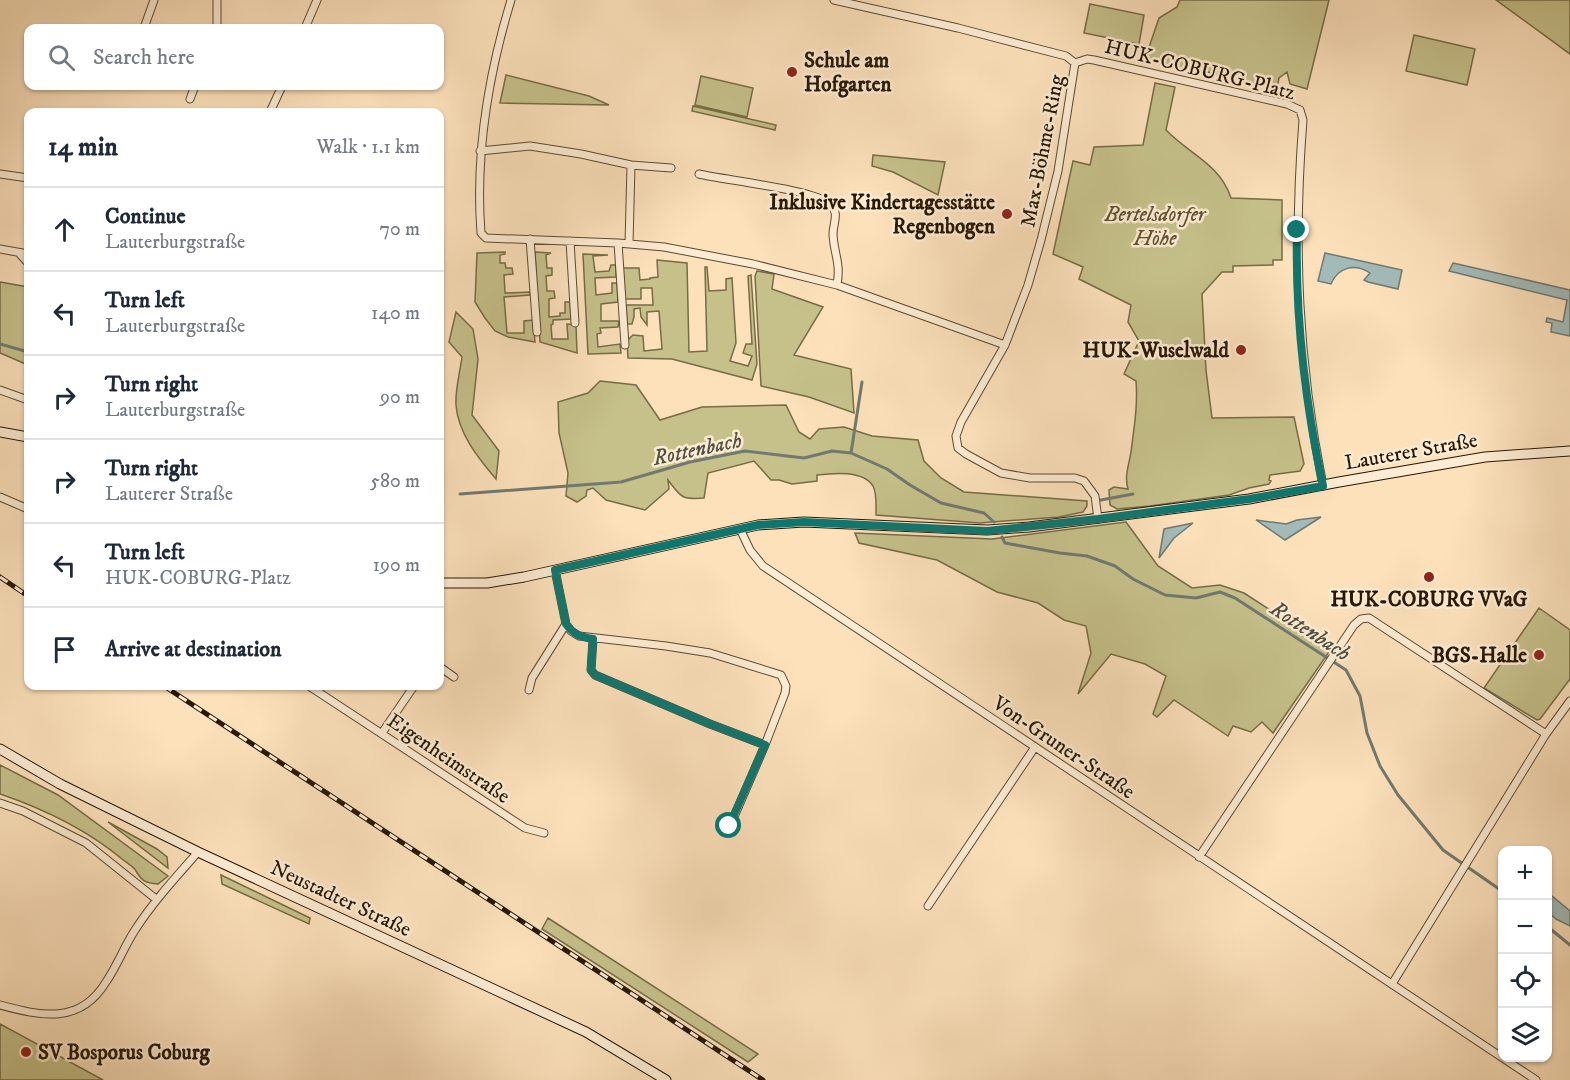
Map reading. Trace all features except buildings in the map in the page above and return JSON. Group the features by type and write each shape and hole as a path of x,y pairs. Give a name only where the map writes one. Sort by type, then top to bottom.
{"street":[{"path":"145,24 154,0"},
{"path":"217,0 217,24"},
{"path":"307,24 317,0"},
{"path":"511,0 488,93 480,151 479,207 481,234 486,238 618,243 711,255 837,285 1005,345"},
{"name":"Max-Böhme-Ring","path":"834,0 958,28 1066,56 1075,63 1058,171 1028,285 1005,345 961,422 956,436 958,448 971,458 1001,473 1030,477 1075,478 1084,481 1095,496 1098,519"},
{"name":"HUK-COBURG-Platz","path":"1075,63 1087,59 1152,72 1287,104 1298,108 1301,113 1297,247 1298,300 1307,396 1323,486"},
{"path":"190,99 193,90"},
{"path":"272,108 280,90"},
{"path":"480,151 530,146 631,165 671,168"},
{"path":"629,244 631,165"},
{"path":"0,174 24,177"},
{"path":"699,174 802,193 822,198 832,205 836,215 833,234 839,264 837,285"},
{"path":"530,239 537,333"},
{"path":"570,241 575,322"},
{"path":"618,243 625,345"},
{"path":"0,249 24,254"},
{"path":"19,253 24,259"},
{"path":"0,390 24,398"},
{"path":"0,432 24,436"},
{"name":"Lauterer Straße","path":"444,583 498,581 768,524 804,522 987,531 1249,499 1485,457 1570,451"},
{"path":"0,496 24,507"},
{"name":"Von-Gruner-Straße","path":"740,529 750,550 760,563 1536,1080"},
{"path":"555,570 566,624 579,636 710,653 777,673 784,679 785,693 729,826"},
{"path":"1199,857 1354,625 1361,619 1369,618 1546,734"},
{"path":"529,690 532,678 566,624"},
{"path":"593,639 591,670 595,675 765,745"},
{"path":"444,670 454,677"},
{"name":"Eigenheimstraße","path":"315,690 525,828 544,832"},
{"path":"382,733 411,690"},
{"path":"1392,984 1546,734 1570,701"},
{"path":"928,906 1035,747"},
{"name":"Neustadter Straße","path":"0,749 60,784 198,852 577,1027 666,1080"},
{"path":"0,803 32,815 86,843 156,899"},
{"path":"0,1005 41,1015 59,1014 86,1005 106,982 134,931 156,899 198,852"}],"green space":[{"path":"1180,0 1329,0 1307,89 1290,84 1287,72 1279,78 1277,89 1214,73 1170,67 1145,59 1159,18 1177,7"},
{"path":"1496,0 1570,0 1570,54"},
{"path":"1090,4 1144,15 1139,44 1084,33"},
{"path":"1414,35 1475,49 1467,85 1406,71"},
{"path":"506,75 589,96 609,105 500,103"},
{"path":"701,76 753,88 747,117 695,105"},
{"name":"Bertelsdorfer Höhe","path":"1155,83 1175,87 1166,130 1212,168 1226,186 1231,198 1282,200 1282,260 1273,260 1273,265 1233,266 1233,272 1222,272 1202,294 1206,370 1212,418 1294,417 1304,464 1300,471 1270,475 1269,484 1229,495 1117,509 1110,505 1109,490 1114,487 1128,489 1127,475 1136,408 1136,381 1124,374 1139,341 1128,322 1131,305 1079,279 1083,267 1053,254 1073,161 1090,165 1094,147 1143,145"},
{"path":"693,106 776,125 775,130 692,111"},
{"path":"873,155 945,162 938,195 893,172 872,166"},
{"path":"505,252 500,255 500,263 505,263 506,268 512,268 513,274 504,275 505,293 530,292 530,295 504,297 507,333 524,333 524,321 533,320 535,342 508,337 495,331 475,302 477,253"},
{"path":"535,252 551,253 546,255 547,268 552,268 552,275 546,276 547,291 554,291 555,298 549,299 549,317 565,313 565,302 570,302 571,319 553,320 552,339 568,339 567,324 576,325 577,353 540,342"},
{"path":"583,254 608,255 593,256 595,272 609,271 611,265 616,265 616,277 595,278 596,295 612,293 612,283 617,283 618,302 601,304 601,321 619,321 618,327 600,328 601,333 597,334 598,347 620,344 621,353 588,354"},
{"path":"657,260 687,263 689,352 707,351 705,267 707,267 709,291 726,290 726,279 732,278 736,343 730,361 748,366 752,356 743,353 746,344 752,344 748,276 751,275 757,364 752,380 672,359 628,358 627,341 633,335 643,336 644,351 662,349 659,311 647,312 647,325 641,317 640,308 634,309 632,324 627,324 626,305 653,305 652,288 641,288 641,299 625,299 623,268 639,268 640,280 650,279 658,277"},
{"path":"757,271 774,274 772,289 823,307 794,355 851,369 854,413 809,397 761,386 755,276"},
{"path":"0,282 24,286 24,363 0,353"},
{"path":"456,312 473,329 478,359 472,415 499,451 496,479 470,445 458,415 456,393 462,357 449,342"},
{"path":"600,381 636,385 660,420 702,407 786,405 799,432 810,439 819,429 844,427 872,436 918,440 924,461 941,478 964,492 1087,501 1087,506 1083,512 1059,517 980,523 876,515 873,486 862,477 839,473 824,474 817,475 817,481 792,484 771,480 754,461 708,473 704,498 682,496 668,480 669,489 645,510 606,500 593,488 587,490 586,496 577,502 566,496 568,473 559,433 558,402 588,393"},
{"path":"1126,522 1158,566 1192,588 1220,585 1244,593 1331,649 1273,733 1262,722 1251,732 1233,726 1228,736 1174,700 1157,717 1153,714 1166,676 1145,664 1111,654 1078,694 1091,653 1086,626 1064,620 1038,603 997,592 937,560 859,543 855,533 992,539"},
{"name":"BGS-Halle","path":"1539,608 1570,630 1570,679 1537,720 1484,688"},
{"path":"0,765 58,795 168,876 158,884 144,881 130,865 109,848 80,830 33,806 0,794"},
{"path":"108,822 157,849 167,857 168,868"},
{"path":"221,875 310,918 309,924 222,884"},
{"path":"548,918 758,1054 748,1062 542,929"},
{"name":"SV Bosporus Coburg","path":"0,1024 103,1080 0,1080"}],"water":[{"path":"1325,253 1402,270 1398,289 1364,280 1370,273 1359,268 1342,270 1331,284 1318,281"},
{"path":"1453,263 1570,290 1570,336 1551,332 1552,323 1546,322 1547,318 1563,322 1567,300 1449,271"},
{"path":"1321,517 1285,540 1256,520 1286,524"},
{"path":"1193,523 1174,538 1159,558 1164,529"},
{"path":"1552,896 1570,911 1570,926 1552,916"}],"waterway":[{"name":"Rottenbach","path":"0,344 24,351"},
{"path":"851,453 862,382"},
{"name":"Rottenbach","path":"460,494 621,482 690,462 745,451 804,458 832,451 851,453 887,469 941,503 984,513 994,522"},
{"name":"Rottenbach","path":"1101,500 1133,494"},
{"name":"Rottenbach","path":"1002,537 1005,543 1087,556 1115,566 1133,579 1165,595 1196,598 1220,592 1235,598 1346,670 1360,696 1367,733 1380,766 1398,795 1443,850 1498,888"},
{"name":"Rottenbach","path":"1552,930 1570,945"}],"railway":[{"path":"0,577 24,593"},
{"path":"170,690 763,1080"}],"place":[{"name":"Schule am Hofgarten","path":"792,72"},
{"name":"Inklusive Kindertagesstätte Regenbogen","path":"1007,214"},
{"name":"HUK-Wuselwald","path":"1241,350"},
{"name":"HUK-COBURG VVaG","path":"1429,577"},
{"name":"BGS-Halle","path":"1539,655"},
{"name":"SV Bosporus Coburg","path":"26,1052"}],"route":[{"path":"729,826 765,745 628,691 595,675 591,670 593,639 579,636 566,624 555,570 758,525 804,522 987,531 1249,499 1323,486 1307,396 1301,343 1297,230"}]}
